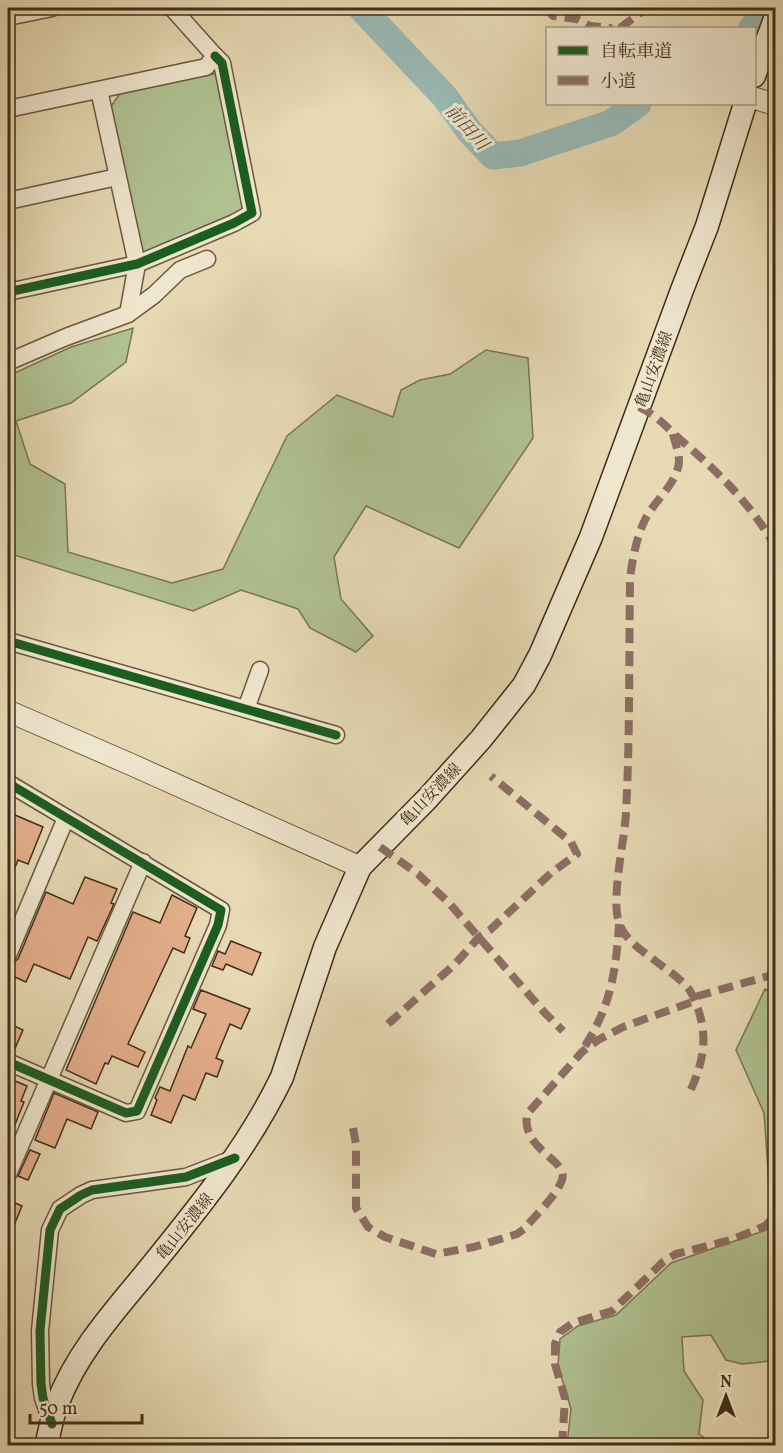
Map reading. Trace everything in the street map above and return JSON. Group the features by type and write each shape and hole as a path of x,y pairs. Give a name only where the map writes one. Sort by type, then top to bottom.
{"main road":[{"path":"756,71 776,16"},
{"name":"亀山安濃線","path":"46,1446 57,1403 74,1367 106,1321 218,1183 273,1095 282,1077 325,947 360,867 427,799 481,739 524,685 540,655 591,537 707,226 745,105"}],"street":[{"path":"8,17 52,8"},
{"path":"8,292 137,264 234,223 252,213 222,63 172,8"},
{"path":"8,109 206,67 215,56"},
{"path":"99,90 137,264 128,314"},
{"path":"756,99 776,105"},
{"path":"8,201 117,177"},
{"path":"8,362 128,314 154,295 180,270 207,259"},
{"path":"8,641 336,735"},
{"path":"246,709 260,670"},
{"path":"8,711 360,867"},
{"path":"8,783 221,910 218,925 137,1111 126,1113 8,1062"},
{"path":"8,955 66,818"},
{"path":"8,1174 143,862"},
{"path":"52,1424 41,1384 40,1331 50,1230 60,1209 81,1194 186,1177 235,1158"}],"green space":[{"path":"219,73 246,212 143,257 110,108 121,92"},
{"path":"133,328 126,362 71,403 16,421 30,464 65,484 68,552 172,583 223,569 287,436 337,395 393,417 401,390 420,380 450,374 486,350 528,358 533,438 459,548 366,506 334,557 341,599 373,636 356,652 310,628 298,609 241,590 193,611 8,553 8,376 71,347"},
{"path":"765,989 776,994 775,1363 770,1361 742,1364 726,1360 711,1335 682,1337 684,1371 703,1400 699,1434 715,1445 567,1445 571,1409 558,1366 560,1339 578,1326 616,1315 671,1263 772,1228 764,1113 736,1050"}],"building":[{"path":"8,812 43,827 28,864 18,860 8,885"},
{"path":"85,877 117,889 111,903 114,904 97,941 88,937 70,979 34,964 26,982 8,974 10,965 18,959 46,892 73,904"},
{"path":"172,895 197,908 185,936 190,938 184,953 173,948 128,1044 145,1052 138,1067 112,1056 108,1064 105,1063 96,1084 66,1070 133,912 160,923"},
{"path":"231,941 261,953 252,975 226,964 223,970 212,966 218,951 225,954"},
{"path":"201,990 250,1009 241,1029 230,1024 216,1058 223,1061 217,1077 206,1073 195,1100 183,1095 171,1123 151,1115 160,1087 170,1091 188,1046 191,1048 206,1014 193,1009"},
{"path":"8,1023 23,1030 13,1053 8,1052"},
{"path":"8,1078 27,1086 21,1101 24,1102 8,1142"},
{"path":"54,1093 98,1112 91,1129 67,1119 55,1148 35,1140"},
{"path":"30,1150 40,1154 28,1180 18,1176"},
{"path":"8,1200 22,1206 8,1240"}],"waterway":[{"name":"前田川","path":"361,8 445,97 470,132 493,156 520,153 611,123 637,105"},
{"name":"前田川","path":"756,27 776,24"}],"marked path":[{"path":"545,8 553,16 577,19 590,26 601,27"},
{"path":"621,27 647,8"},
{"path":"639,407 662,422 721,477 744,502 776,547"},
{"path":"673,434 678,451 678,469 670,485 644,522 637,542 630,577 626,814 616,896 618,919 627,937 684,984 698,1009 703,1032 702,1053 688,1096"},
{"path":"388,1024 456,963 479,937 490,930 551,873 577,854 571,842 491,776"},
{"path":"380,847 418,874 449,903 563,1031"},
{"path":"585,1046 601,1016 611,987 619,924"},
{"path":"353,1128 356,1144 356,1208 368,1227 385,1237 436,1254 474,1247 517,1234 545,1206 562,1180 559,1166 537,1146 531,1137 527,1127 527,1114 582,1052 598,1040 623,1027 692,1002 698,996 776,974"},
{"path":"562,1446 565,1398 555,1364 555,1344 560,1332 573,1323 612,1311 663,1262 676,1254 731,1240 765,1226 776,1215"}],"cycle path":[{"path":"8,292 137,264 234,223 252,213 222,63 215,56"},
{"path":"8,641 336,735"},
{"path":"8,783 221,910 218,925 137,1111 126,1113 8,1062"},
{"path":"52,1424 41,1384 40,1331 50,1230 60,1209 92,1190 186,1177 235,1158"}]}
